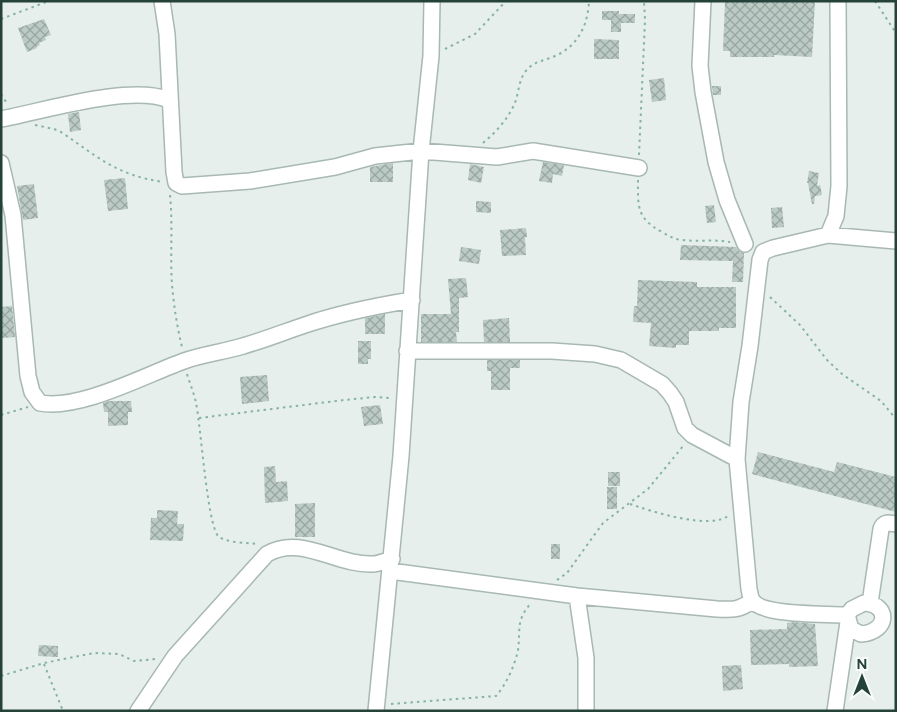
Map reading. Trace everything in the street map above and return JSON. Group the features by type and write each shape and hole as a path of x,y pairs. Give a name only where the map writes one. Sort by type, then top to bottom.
{"street":[{"path":"162,1 167,34 173,183 188,187 250,181 334,167 375,156 421,150 497,157 534,151 639,168"},
{"path":"376,708 391,565 405,398 421,150 431,56 432,1"},
{"path":"704,1 700,66 703,92 716,162 724,190 745,244"},
{"path":"828,235 836,216 838,186 838,1"},
{"path":"1,119 114,96 149,95 169,100"},
{"path":"1,163 13,215 28,376 32,392 40,403 48,405 81,399 156,373 185,360 242,347 341,314 377,305 412,300"},
{"path":"847,618 777,612 760,607 752,601 749,589 737,460 741,402 760,260 763,252 828,235 896,241"},
{"path":"407,351 552,351 595,354 620,360 662,384 676,402 684,428 692,435 737,460"},
{"path":"870,603 881,529 883,524 896,524"},
{"path":"138,711 176,656 267,554 276,548 286,546 366,564 378,563 577,596 734,610 752,601"},
{"path":"577,596 586,658 586,711"},
{"path":"835,711 847,618 858,605 870,603 880,609 882,614 881,625 878,629 868,634 861,634 851,628 847,618"}],"path":[{"path":"1,19 49,1"},
{"path":"431,56 475,34 506,1"},
{"path":"470,154 501,126 515,103 521,80 531,66 538,61 556,56 576,41 584,30 590,1"},
{"path":"644,1 638,200 640,214 645,221 672,238 682,240 709,239 745,244"},
{"path":"875,1 896,33"},
{"path":"16,116 36,126 61,132 103,162 121,172 144,179 173,183 172,285 177,323 198,418 212,520 219,537 240,543 286,546"},
{"path":"757,285 787,312 834,367 881,402 896,419"},
{"path":"198,418 375,397 405,398"},
{"path":"1,415 40,403"},
{"path":"376,708 496,696 504,684 516,657 519,622 528,608 542,590 567,573 603,523 648,489 692,435"},
{"path":"630,504 658,514 714,521 725,519 741,505"},
{"path":"1,676 94,653 119,654 141,661 176,656"},
{"path":"44,664 63,711"}],"building":[{"path":"725,1 815,1 812,57 774,55 774,57 730,57 730,51 723,51"},
{"path":"602,11 619,11 619,14 635,14 635,23 621,23 621,32 611,32 611,20 602,20"},
{"path":"44,19 51,35 45,37 46,40 39,43 40,45 37,48 27,52 18,28"},
{"path":"594,39 619,40 619,59 594,59"},
{"path":"664,78 666,100 652,102 649,80"},
{"path":"712,86 721,86 721,95 713,95"},
{"path":"79,112 81,130 70,132 68,114"},
{"path":"543,162 564,165 562,176 553,174 552,183 539,181"},
{"path":"393,163 393,182 370,182 370,167"},
{"path":"470,164 484,167 481,183 468,180"},
{"path":"809,171 819,173 817,186 820,185 822,195 815,196 814,204 812,204 807,183"},
{"path":"125,178 128,209 108,211 104,180"},
{"path":"34,184 38,218 23,220 17,186"},
{"path":"476,201 491,202 491,213 476,212"},
{"path":"714,205 716,222 707,223 705,206"},
{"path":"782,207 784,227 772,228 771,208"},
{"path":"526,228 526,255 502,256 500,230"},
{"path":"681,245 736,247 744,253 743,282 732,282 733,261 680,260"},
{"path":"461,247 481,250 479,264 459,261"},
{"path":"466,278 468,297 459,298 459,332 456,332 457,342 421,342 421,314 451,314 448,279"},
{"path":"638,280 697,282 697,287 736,287 736,328 719,328 719,331 689,331 689,345 676,345 676,348 649,346 651,323 633,322 634,306 637,306"},
{"path":"12,306 15,337 1,338 1,307"},
{"path":"385,314 385,334 365,334 365,318"},
{"path":"509,318 510,342 484,342 483,320"},
{"path":"358,341 371,341 371,359 368,359 368,364 358,364"},
{"path":"487,360 520,360 520,368 510,368 510,390 491,390 491,371 487,371"},
{"path":"267,375 269,401 242,404 240,377"},
{"path":"109,401 131,401 132,412 128,412 128,425 108,426 108,412 104,412 103,403"},
{"path":"380,405 383,424 364,426 361,407"},
{"path":"758,452 834,472 837,462 896,477 896,512 752,474"},
{"path":"275,466 276,482 287,481 288,501 265,503 264,467"},
{"path":"608,472 620,472 620,486 608,486"},
{"path":"607,487 617,487 617,509 607,509"},
{"path":"315,503 315,537 295,537 295,504"},
{"path":"157,510 178,511 177,524 184,524 183,541 150,540 151,518 157,518"},
{"path":"551,544 560,544 560,559 551,559"},
{"path":"787,623 815,624 818,666 789,667 789,664 751,665 750,630 787,629"},
{"path":"39,645 58,646 58,657 38,656"},
{"path":"741,665 743,689 723,691 722,666"}]}
